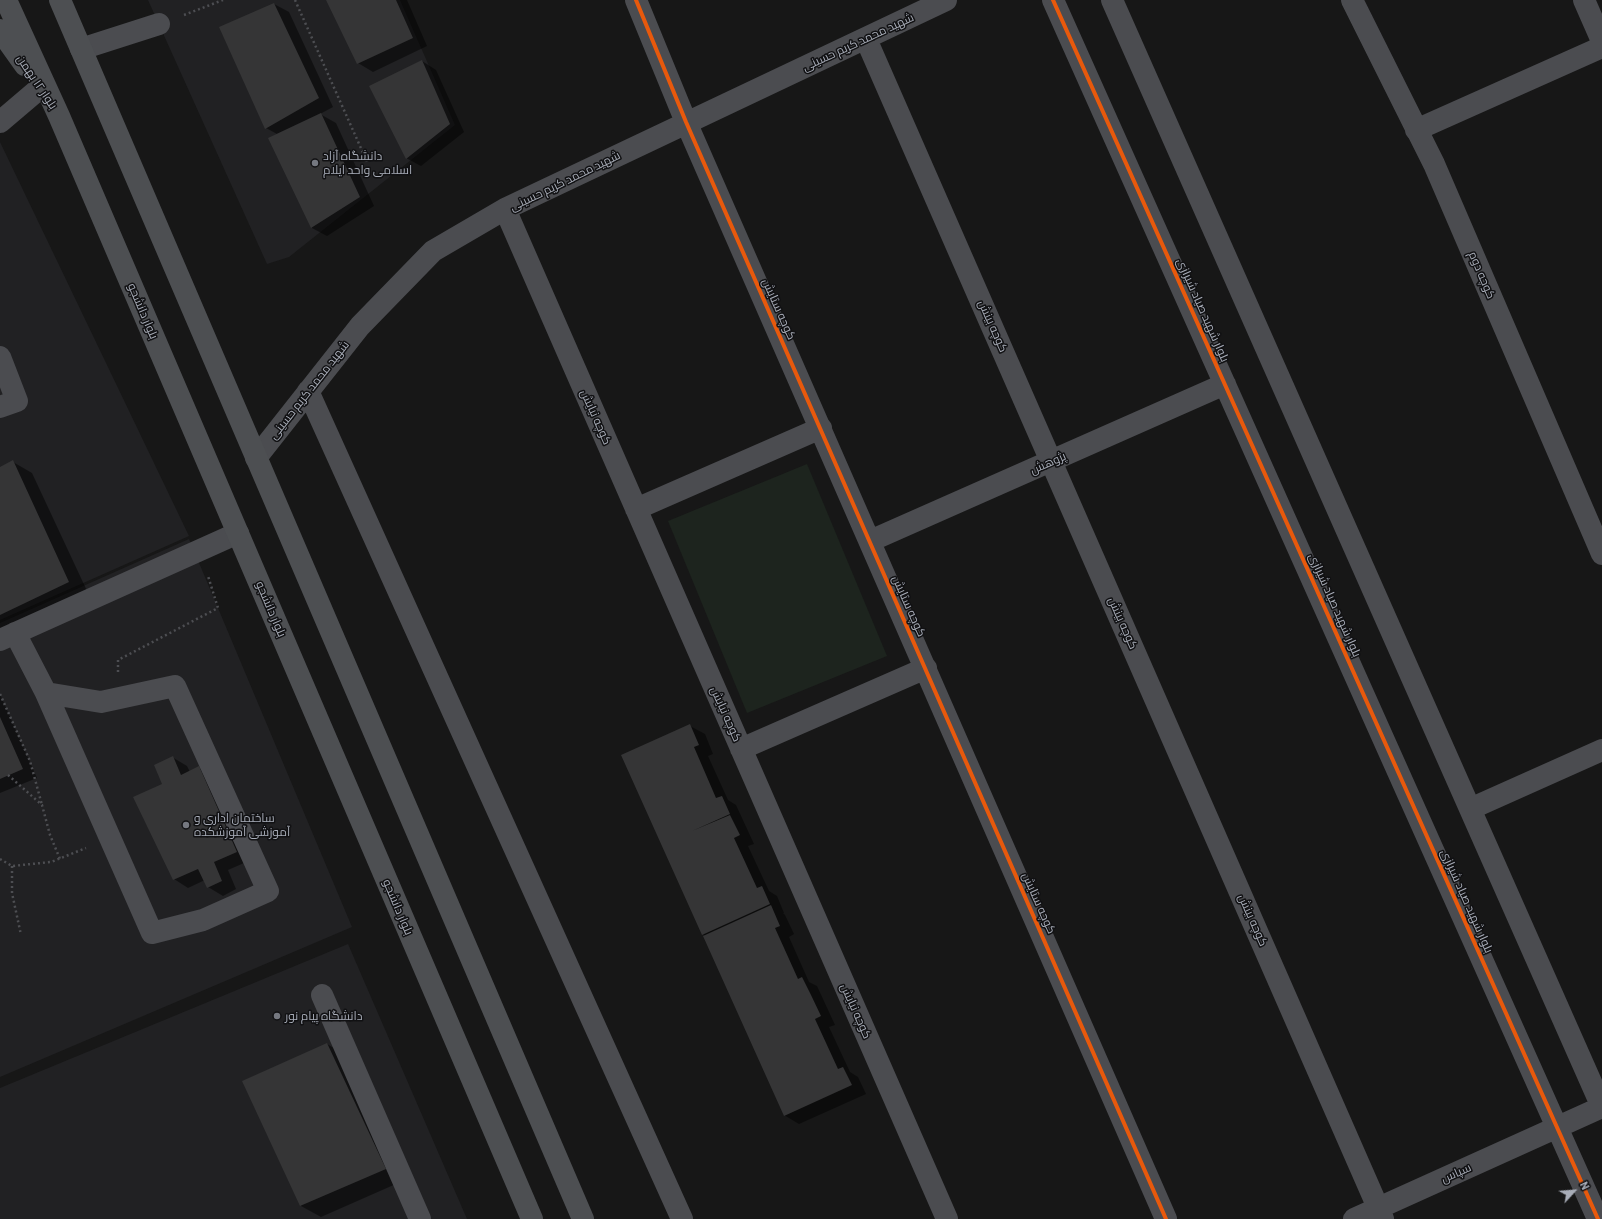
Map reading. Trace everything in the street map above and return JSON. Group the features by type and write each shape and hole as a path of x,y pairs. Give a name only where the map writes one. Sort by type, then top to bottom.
{"main road":[{"name":"بلوار دانشجو","path":"6,0 59,116 532,1219"},
{"path":"60,0 583,1219"},
{"name":"بلوار ۱۲ بهمن","path":"0,30 59,116"}],"street":[{"name":"کوچه ستایش","path":"636,0 686,122 1166,1219"},
{"name":"شهید محمد‌ کریم حسینی","path":"256,458 360,326 433,251 505,209 946,0"},
{"name":"بلوار شهید صیاد شیرازی","path":"1053,0 1598,1219"},
{"path":"1112,0 1602,1107"},
{"name":"کوچه دوم","path":"1352,0 1434,164 1602,554"},
{"path":"1584,0 1602,41"},
{"path":"81,49 159,24"},
{"name":"کوچه بینش","path":"866,38 1381,1214"},
{"path":"1416,130 1602,47"},
{"path":"0,122 40,88"},
{"name":"كوچه نيايش","path":"505,209 947,1219"},
{"path":"0,357 17,401 0,407"},
{"name":"پژوهش","path":"870,541 1225,384"},
{"path":"308,391 682,1219"},
{"path":"636,509 821,428"},
{"path":"46,693 101,702 175,686 268,891 203,920 152,933 46,693 7,636 238,533"},
{"path":"741,749 926,668"},
{"path":"1470,809 1602,750"},
{"path":"322,995 420,1219"},
{"name":"سپاس","path":"1354,1219 1381,1214 1602,1107"}],"path":[{"path":"159,24 224,0"},
{"path":"295,0 368,164"},
{"path":"118,660 218,608 199,551"},
{"path":"0,694 30,761 50,835 60,859"},
{"path":"8,775 42,804"},
{"path":"0,859 12,866 51,862 110,838"},
{"path":"12,866 12,894 21,935"}],"shaded area":[{"name":"دانشگاه آزاد اسلامی واحد ایلام","path":"148,0 400,0 455,125 289,257 267,264"},
{"path":"0,142 189,536 0,620"},
{"path":"807,464 887,656 747,713 668,521"},
{"path":"189,539 352,927 0,1077 0,623"},
{"name":"دانشگاه پیام نور","path":"348,944 467,1219 0,1219 0,1088"}],"building":[{"path":"326,0 396,0 413,38 357,64"},
{"path":"274,3 319,98 265,129 219,27"},
{"path":"422,60 450,124 406,159 369,86"},
{"path":"321,113 360,197 311,228 268,138"},
{"path":"13,460 69,582 0,615 0,467"},
{"path":"0,717 23,769 0,779"},
{"path":"690,724 699,745 694,747 716,798 722,796 730,814 692,831 730,815 740,835 734,838 757,888 762,886 770,904 702,935 621,755"},
{"name":"ساختمان اداری و آموزشی آموزشکده","path":"173,756 181,775 199,766 237,852 214,862 222,881 207,888 198,869 173,880 133,797 162,784 154,765"},
{"path":"771,905 780,926 775,928 798,979 802,977 821,1016 815,1019 838,1069 843,1067 852,1085 784,1116 703,936"},
{"path":"327,1043 386,1169 300,1206 242,1081"}],"cycle path":[{"path":"636,0 686,122 1166,1219"},
{"path":"1053,0 1598,1219"}],"place":[{"name":"دانشگاه آزاد اسلامی واحد ایلام","path":"315,163"},
{"name":"ساختمان اداری و آموزشی آموزشکده","path":"186,825"},
{"name":"دانشگاه پیام نور","path":"277,1016"}]}
